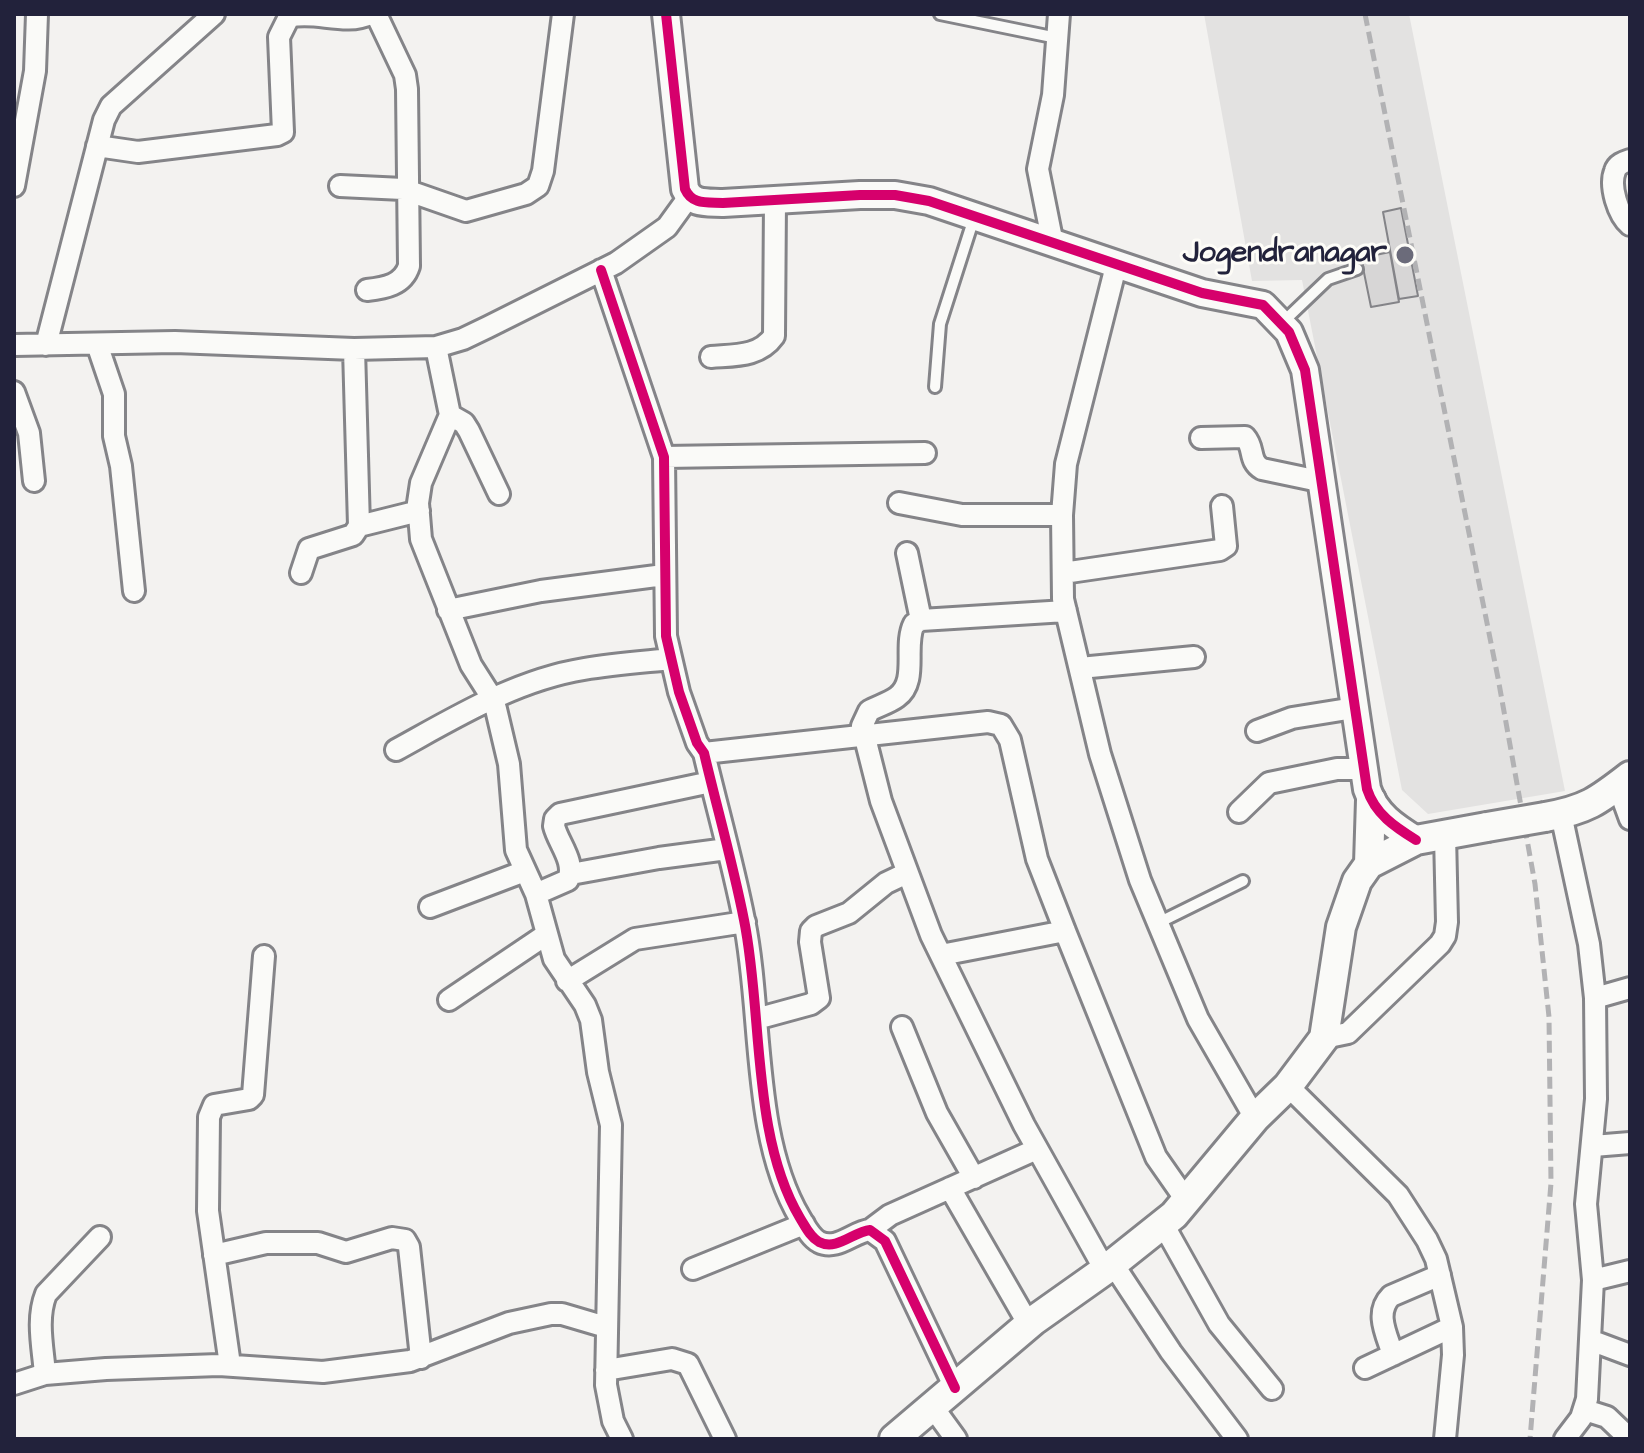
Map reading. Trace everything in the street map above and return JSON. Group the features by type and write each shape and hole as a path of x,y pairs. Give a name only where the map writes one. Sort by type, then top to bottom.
{"main road":[{"path":"894,1439 1029,1325 1163,1224 1255,1118 1288,1086 1324,1038 1341,927 1357,881 1369,864 1416,840 1553,815 1594,803 1624,781"},
{"path":"1369,864 1371,800"}],"street":[{"path":"14,186 21,110 35,71 37,14"},
{"path":"46,345 104,120 111,106 214,14"},
{"path":"97,146 138,152 277,135 285,127 279,37 289,17 345,18 373,14 405,75 410,191 409,266 406,274 389,286 367,290"},
{"path":"340,186 392,187 466,211 526,194 538,186 543,171 563,14"},
{"path":"666,14 683,180 688,198"},
{"path":"1053,244 1038,169 1053,95 1059,14"},
{"path":"1630,160 1621,163 1615,169 1614,176 1619,211 1630,225"},
{"path":"688,198 700,202 775,201 895,195 929,201 1116,266 1202,293 1255,302 1270,309 1283,322 1305,370 1319,481 1371,800 1392,824 1416,840"},
{"path":"14,345 175,342 354,349 436,347 463,339 616,263 667,227 688,198"},
{"path":"711,357 756,351 774,336 775,201"},
{"path":"1116,266 1066,464 1062,515 1066,611 1100,754 1140,880 1198,1019 1255,1118"},
{"path":"601,270 664,457 664,616 671,659 697,743 704,753 745,922 773,1153 790,1201 811,1235 820,1243 837,1244 860,1231 870,1230 890,1215 1037,1149"},
{"path":"97,344 114,394 114,436 121,466 134,591"},
{"path":"436,347 450,415 421,483 419,511 424,550 471,665 492,698 509,764 513,838 536,894 554,959 585,1005 591,1020 598,1072 613,1137 606,1370 609,1409 622,1439"},
{"path":"301,573 309,549 353,535 359,526 354,349"},
{"path":"14,392 29,433 34,481"},
{"path":"450,415 464,423 469,431 499,494"},
{"path":"1201,438 1245,437 1255,465 1319,481"},
{"path":"664,457 925,453"},
{"path":"899,503 962,515 1062,515"},
{"path":"1063,573 1220,550 1226,546 1227,540 1222,506"},
{"path":"359,526 419,511"},
{"path":"907,553 921,620"},
{"path":"448,610 541,591 664,575"},
{"path":"1066,611 921,620 914,624 905,689 898,697 869,711 862,726 864,736 881,801 931,935 1037,1149 1109,1267 1237,1439"},
{"path":"1080,668 1194,657"},
{"path":"396,750 492,698 583,669 671,659"},
{"path":"1257,731 1292,718 1354,708"},
{"path":"704,753 988,722 1001,725 1010,740 1037,859 1065,931 1156,1157 1186,1200"},
{"path":"1239,812 1269,783 1337,769 1364,769"},
{"path":"1624,781 1630,819"},
{"path":"536,894 568,880 571,874 554,826 560,814 711,782"},
{"path":"1553,815 1588,930 1595,998 1596,1099 1586,1204 1593,1280 1590,1340 1585,1410 1565,1439"},
{"path":"1324,1038 1348,1033 1445,936 1445,835"},
{"path":"571,874 727,849"},
{"path":"430,907 525,871"},
{"path":"756,1019 811,1004 819,998 811,931 849,913 886,883 907,873"},
{"path":"567,981 635,939 745,922"},
{"path":"941,955 1065,931"},
{"path":"449,1000 547,934"},
{"path":"230,1365 208,1211 210,1110 214,1105 249,1099 253,1095 264,956"},
{"path":"1595,998 1630,988"},
{"path":"902,1027 937,1113 974,1178"},
{"path":"1288,1086 1406,1204 1423,1230 1440,1275 1452,1327 1453,1355 1445,1439"},
{"path":"1593,1146 1630,1143"},
{"path":"950,1188 1029,1325"},
{"path":"693,1269 804,1224"},
{"path":"1163,1224 1219,1324 1272,1389"},
{"path":"870,1230 885,1241 955,1388"},
{"path":"45,1374 41,1314 46,1294 100,1237"},
{"path":"214,1255 266,1243 318,1243 346,1252 392,1238 405,1240 409,1247 421,1358"},
{"path":"1593,1280 1630,1271"},
{"path":"1393,1355 1381,1310 1391,1296 1440,1275"},
{"path":"14,1384 45,1374 106,1369 230,1365 311,1372 421,1358 509,1323 551,1314 562,1314 606,1327"},
{"path":"1365,1368 1452,1327"},
{"path":"1590,1340 1630,1355"},
{"path":"606,1370 672,1359 688,1364 725,1439"},
{"path":"932,1406 956,1439"},
{"path":"1585,1410 1607,1417 1630,1439"}],"lane":[{"path":"940,14 1057,38"},
{"path":"935,387 940,324 975,216"},
{"path":"1283,322 1328,279 1357,269"},
{"path":"1158,923 1243,881"}],"shaded area":[{"path":"1204,14 1409,14 1565,791 1428,814 1402,790 1302,280 1252,281"}],"building":[{"path":"1401,208 1418,296 1399,299 1383,212"},
{"path":"1390,252 1399,302 1371,307 1361,258"}],"railway":[{"path":"1365,14 1498,678 1535,884 1549,1017 1551,1183 1530,1439"}],"cycle path":[{"path":"666,14 685,189 692,198 723,203 895,195 929,201 1202,293 1263,305 1289,332 1305,370 1367,789 1380,813 1416,840"},
{"path":"601,270 664,457 666,636 679,692 697,743 704,753 740,899 750,956 766,1112 784,1185 806,1228 819,1242 839,1243 870,1230 885,1241 955,1388"}],"place":[{"name":"Jogendranagar","path":"1405,255"}]}
